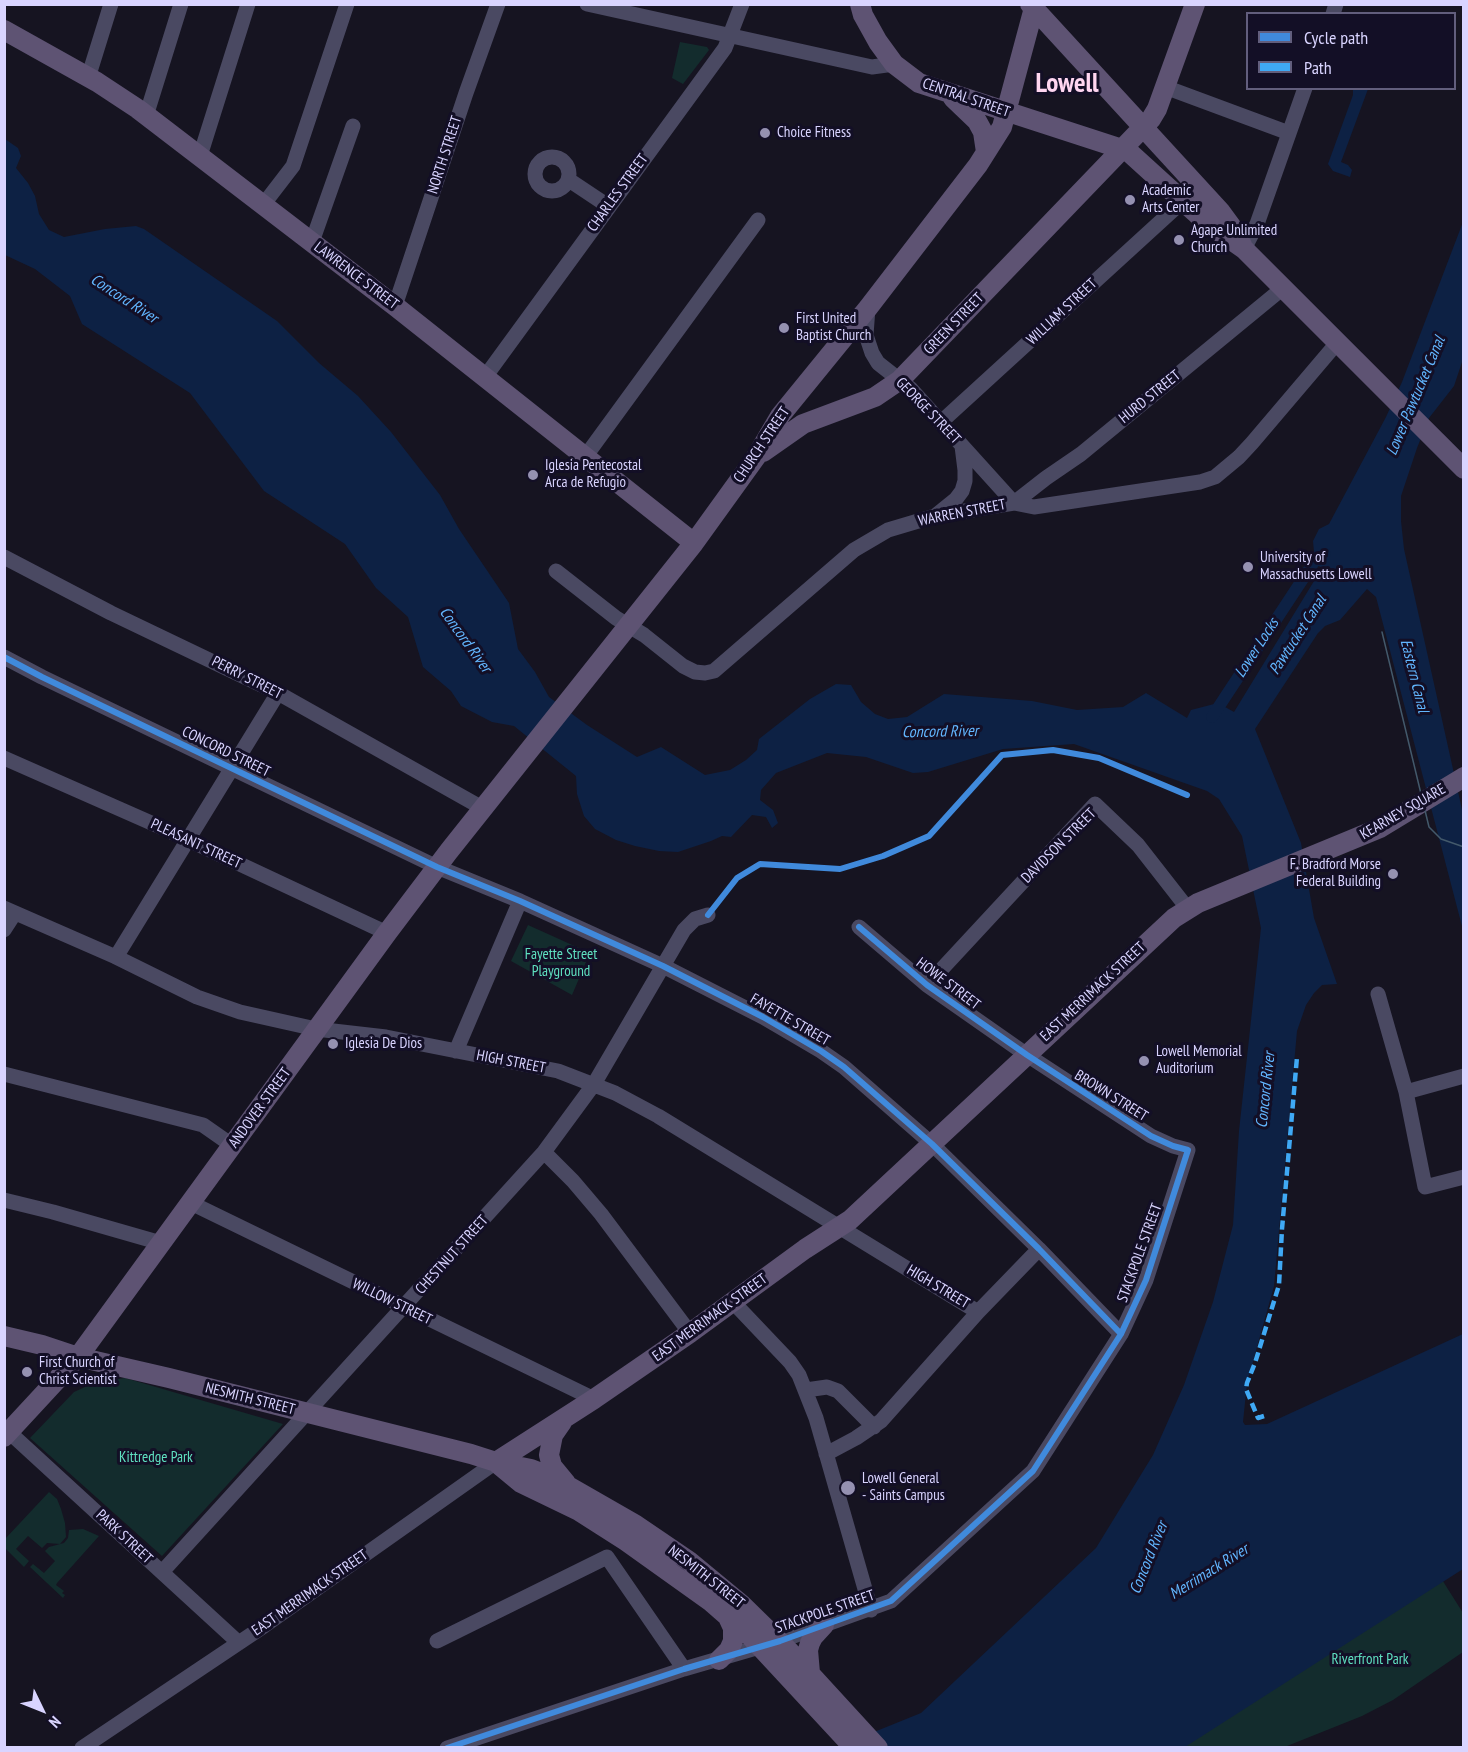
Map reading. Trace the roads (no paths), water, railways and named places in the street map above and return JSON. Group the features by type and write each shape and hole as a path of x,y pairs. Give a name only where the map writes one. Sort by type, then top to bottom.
{"main road":[{"name":"CENTRAL STREET","path":"860,4 870,29 894,64 919,83 1122,149 1215,230 1244,249 1464,470"},
{"name":"GREEN STREET","path":"756,457 803,424 875,397 900,380 1154,114 1195,4"},
{"name":"CENTRAL STREET","path":"1033,6 1226,218 1244,249"},
{"name":"CHURCH STREET","path":"511,775 694,543 756,457 780,416 868,308 986,152 1002,128 1033,6"},
{"name":"LAWRENCE STREET","path":"4,30 122,98 395,306 694,543"},
{"path":"947,93 964,106 977,121 983,132 986,152"},
{"name":"ANDOVER STREET","path":"7,1434 78,1358 387,933 511,775"},
{"name":"KEARNEY SQUARE","path":"1308,858 1380,828 1462,777"},
{"name":"EAST MERRIMACK STREET","path":"496,1462 594,1399 690,1333 867,1205 1157,932 1188,909 1308,858"},
{"name":"NESMITH STREET","path":"4,1336 42,1345 78,1358 531,1469 569,1486 636,1525 689,1561 741,1604 810,1673 854,1748"},
{"path":"569,1486 552,1466 549,1444 558,1426 570,1414"},
{"name":"NESMITH STREET","path":"496,1462 521,1482 579,1511 671,1571 727,1615 760,1647 878,1748"},
{"path":"719,1660 729,1650 733,1641 733,1628 727,1615"},
{"path":"810,1673 808,1650 810,1643 824,1626"}],"street":[{"path":"88,78 111,4"},
{"path":"146,116 181,4"},
{"path":"200,156 248,4"},
{"path":"263,205 293,166 347,4"},
{"name":"NORTH STREET","path":"395,306 498,4"},
{"path":"587,4 618,8 872,67 894,64"},
{"name":"CHARLES STREET","path":"485,377 724,48 742,4"},
{"path":"1164,87 1289,133"},
{"path":"1244,249 1257,224 1304,90"},
{"path":"312,242 353,126"},
{"path":"569,180 608,206"},
{"name":"WILLIAM STREET","path":"940,423 1183,201"},
{"path":"585,457 758,220"},
{"name":"HURD STREET","path":"1014,503 1081,454 1283,288"},
{"name":"GEORGE STREET","path":"868,308 866,335 878,363 911,389 1014,503"},
{"name":"WARREN STREET","path":"556,572 683,666 705,674 714,671 854,550 888,530 935,516 1014,503 1034,507 1200,482 1215,477 1252,443 1337,343"},
{"path":"935,516 956,499 962,490 965,470 962,446"},
{"name":"PERRY STREET","path":"4,557 111,613 278,693 484,809"},
{"name":"CONCORD STREET","path":"4,657 437,867"},
{"path":"116,957 278,693"},
{"name":"PLEASANT STREET","path":"4,758 188,840 387,933"},
{"name":"DAVIDSON STREET","path":"927,986 1095,804 1138,845 1188,909"},
{"name":"FAYETTE STREET","path":"437,867 520,901 663,966 764,1017 821,1051 844,1067 932,1144 1039,1249 1121,1335"},
{"path":"456,1051 520,901"},
{"path":"4,930 10,911"},
{"name":"HIGH STREET","path":"10,911 116,957 222,1007 316,1029 386,1037 558,1071 615,1092 978,1312"},
{"name":"CHESTNUT STREET","path":"162,1572 544,1152 594,1084 684,930 695,919 708,915"},
{"name":"HOWE STREET","path":"859,927 927,986 1027,1055"},
{"path":"1378,994 1406,1092 1425,1187 1464,1177"},
{"name":"BROWN STREET","path":"1027,1055 1092,1100 1151,1136 1188,1150"},
{"path":"4,1074 203,1125 232,1146"},
{"path":"1406,1092 1464,1076"},
{"name":"STACKPOLE STREET","path":"447,1748 780,1641 871,1610 898,1597 1033,1471 1121,1335 1146,1280 1188,1150"},
{"path":"544,1152 601,1214 690,1333"},
{"path":"4,1200 161,1243"},
{"name":"WILLOW STREET","path":"191,1203 594,1399"},
{"path":"826,1454 874,1426 896,1406 978,1312 1039,1249"},
{"path":"733,1302 800,1375 812,1403 871,1610"},
{"path":"806,1390 827,1388 838,1391 874,1426"},
{"name":"PARK STREET","path":"7,1434 239,1643"},
{"name":"EAST MERRIMACK STREET","path":"82,1748 239,1643 496,1462"},
{"path":"437,1641 607,1557 684,1670"}],"water":[{"path":"1353,90 1368,90 1341,162 1352,170 1350,177 1333,171 1328,164"},
{"path":"5,139 18,148 21,156 16,168 35,196 39,214 49,230 64,237 105,229 136,226 144,229 277,321 319,363 358,396 391,432 440,495 459,529 509,603 518,649 535,672 549,697 637,757 661,747 705,775 730,770 746,760 757,750 759,739 810,699 836,684 851,685 861,702 875,714 888,719 907,717 944,694 1032,701 1077,710 1123,707 1146,693 1187,718 1191,710 1218,703 1234,712 1322,568 1309,560 1314,552 1313,541 1319,529 1329,524 1386,417 1402,382 1463,222 1463,359 1454,386 1429,418 1417,448 1401,496 1401,521 1404,549 1463,814 1463,930 1376,597 1367,589 1340,620 1325,626 1318,633 1255,729 1301,843 1314,918 1337,984 1322,985 1314,993 1306,1005 1297,1031 1274,1286 1247,1383 1243,1422 1245,1425 1267,1424 1463,1334 1463,1569 1185,1747 837,1747 921,1713 1096,1548 1153,1455 1184,1385 1213,1302 1233,1225 1239,1131 1261,928 1242,836 1219,799 1207,791 1074,744 1003,749 928,772 913,773 866,757 827,753 776,773 761,790 760,800 773,810 778,823 772,828 766,817 752,815 731,837 722,836 678,852 635,846 616,840 595,829 584,816 577,794 576,776 514,726 492,722 461,706 451,691 423,667 408,617 376,588 345,544 264,491 190,393 82,324 70,296 35,269 5,255"}],"waterway":[{"name":"Lower Locks","path":"1212,717 1316,559 1325,554"}],"tram line":[{"path":"1382,632 1429,827 1441,839 1464,847"}],"place":[{"name":"Choice Fitness","path":"765,133"},
{"name":"Academic Arts Center","path":"1130,200"},
{"name":"Agape Unlimited Church","path":"1179,240"},
{"name":"First United Baptist Church","path":"784,328"},
{"name":"Iglesia Pentecostal Arca de Refugio","path":"533,475"},
{"name":"University of Massachusetts Lowell","path":"1248,567"},
{"name":"F. Bradford Morse Federal Building","path":"1393,874"},
{"name":"Iglesia De Dios","path":"333,1044"},
{"name":"Lowell Memorial Auditorium","path":"1144,1061"},
{"name":"First Church of Christ Scientist","path":"27,1372"},
{"name":"Lowell General - Saints Campus","path":"848,1488"}],"district":[{"name":"Lowell","path":"1067,84"}],"water label":[{"name":"Concord River","path":"124,299"},
{"name":"Lower Pawtucket Canal","path":"1416,396"},
{"name":"Pawtucket Canal","path":"1298,635"},
{"name":"Concord River","path":"465,640"},
{"name":"Eastern Canal","path":"1414,676"},
{"name":"Concord River","path":"940,732"},
{"name":"Concord River","path":"1266,1090"},
{"name":"Concord River","path":"1149,1558"},
{"name":"Merrimack River","path":"1209,1572"}],"park label":[{"name":"Fayette Street Playground","path":"561,964"},
{"name":"Kittredge Park","path":"156,1458"},
{"name":"Riverfront Park","path":"1370,1660"}]}
